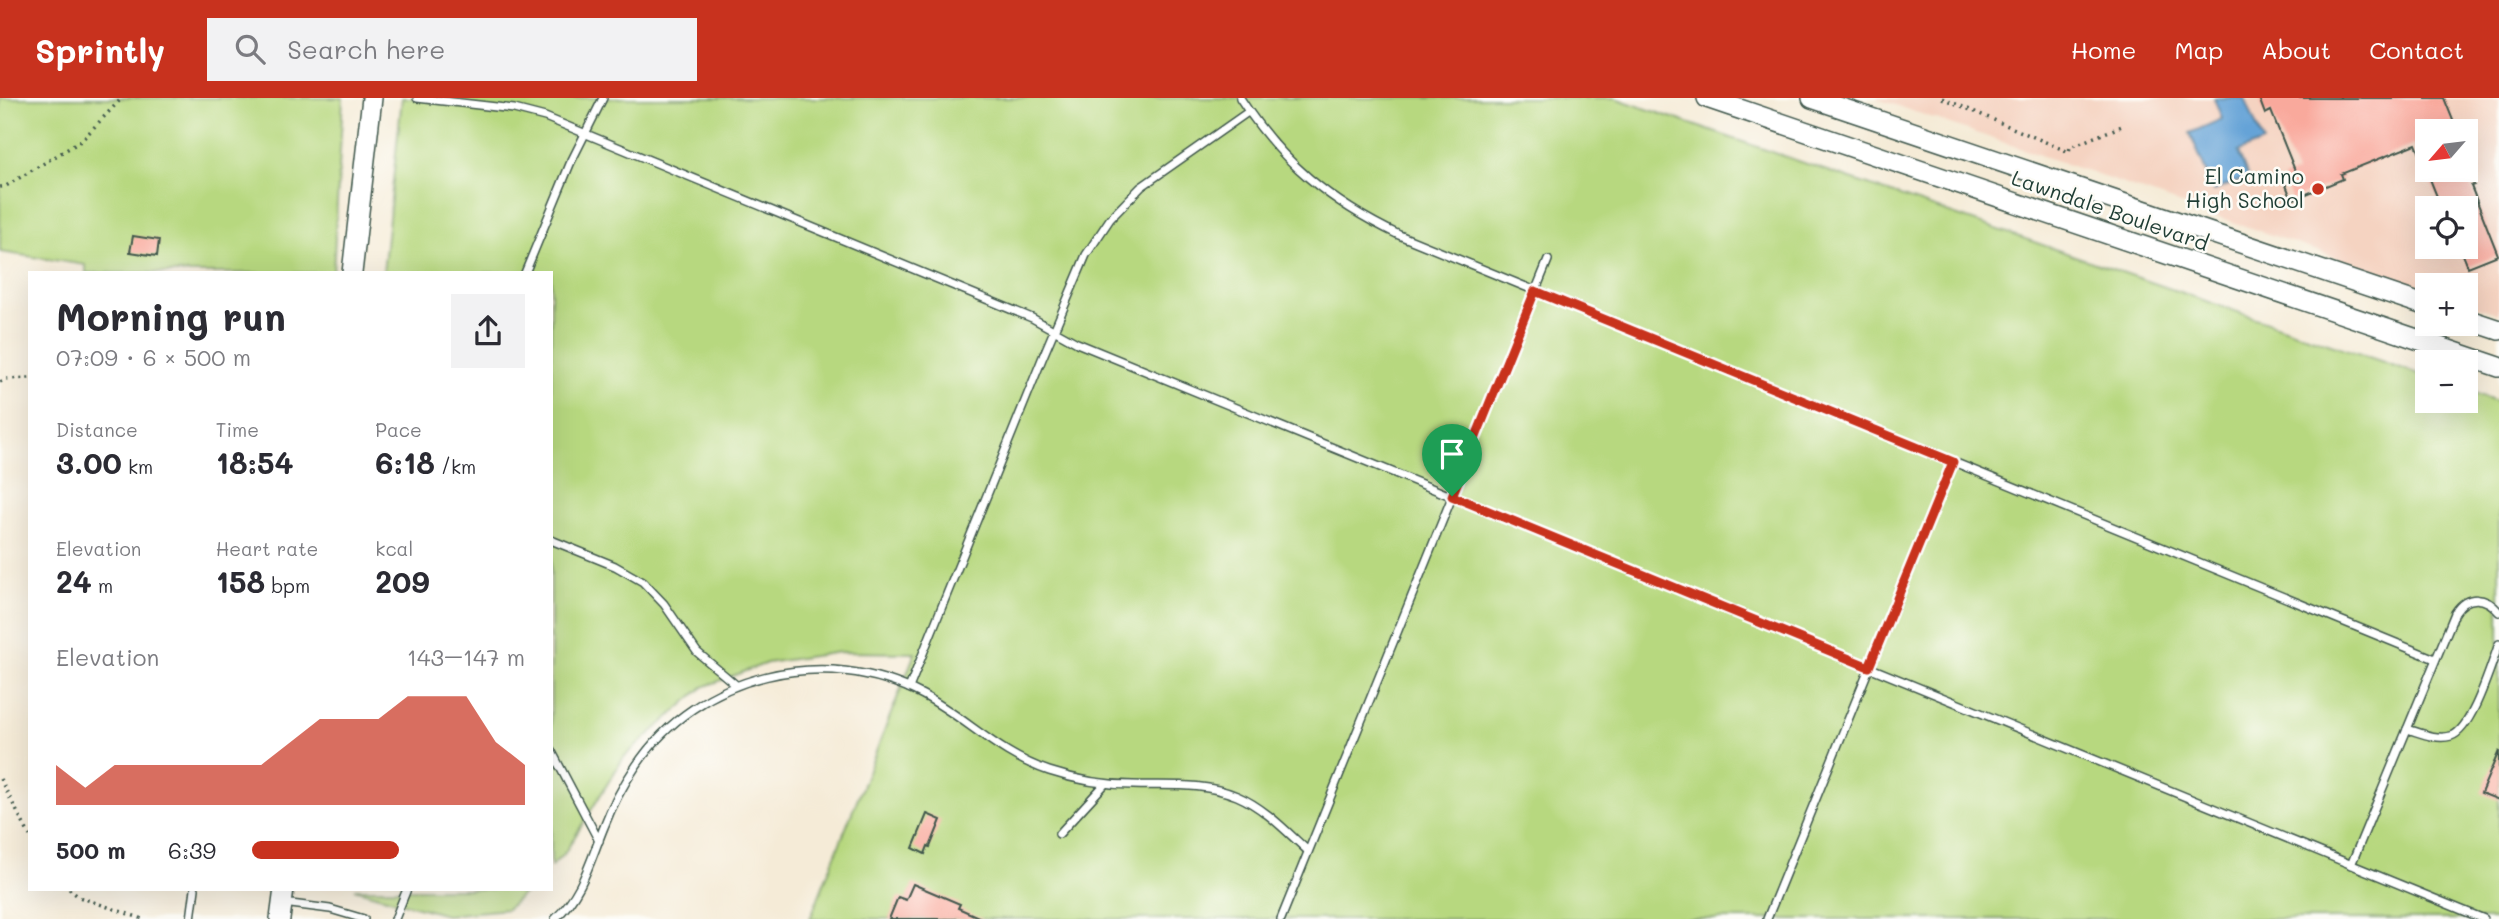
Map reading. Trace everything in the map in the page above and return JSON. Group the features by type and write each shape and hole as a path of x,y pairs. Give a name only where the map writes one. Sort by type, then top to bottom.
{"street":[{"path":"352,271 372,98"},
{"name":"Lawndale Boulevard","path":"1707,98 2499,366"},
{"name":"Lawndale Boulevard","path":"1812,98 2415,302"},
{"path":"2478,323 2499,330"}],"lane":[{"path":"417,98 514,109 545,117 1032,318 1077,343 2484,919"},
{"path":"526,271 570,164 603,98"},
{"path":"1240,98 1285,158 1314,183 1353,211 1399,235 2435,659"},
{"path":"909,688 1087,254 1110,219 1126,201 1158,173 1248,112"},
{"path":"1281,919 1548,260"},
{"path":"1767,919 1953,462"},
{"path":"553,541 615,566 643,582 664,604 696,652 736,685"},
{"path":"2351,865 2455,613 2465,601 2472,599 2487,601 2499,612"},
{"path":"2407,729 2441,737 2460,730 2469,719 2499,644"},
{"path":"555,919 579,890 611,810 646,752 685,715 702,703 736,685 782,673 827,669 859,672 909,688 939,704 1013,756 1058,774 1105,784 1188,785 1220,790 1262,810 1308,851"},
{"path":"553,754 599,841"},
{"path":"1059,834 1105,784"},
{"path":"191,919 195,891"},
{"path":"395,919 407,891"},
{"path":"282,904 330,909 364,919"}],"path":[{"path":"0,187 6,187 81,141 122,98"},
{"path":"1942,98 2068,152 2070,147 2122,126"},
{"path":"0,382 5,379 28,378"},
{"path":"0,779 28,832"},
{"path":"72,891 79,897 143,919"}],"shaded area":[{"name":"El Camino High School","path":"1875,98 2499,98 2499,314 2478,307 2478,273 2415,273 2415,285"}],"green space":[{"path":"0,98 343,98 333,271 86,271 86,265 0,252"},
{"path":"402,98 1615,98 2415,373 2415,413 2478,413 2478,394 2499,402 2499,919 810,919 915,653 840,652 767,663 703,687 624,757 564,854 553,864 553,271 383,271"},
{"path":"361,891 526,891 507,909 446,915"}],"water":[{"path":"2214,98 2245,98 2263,142 2238,152 2248,177 2214,191 2190,133 2222,119"}],"building":[{"path":"2259,98 2444,98 2452,119 2415,119 2415,144 2341,174 2343,179 2292,200 2283,178 2296,173 2271,111 2265,114"},
{"path":"2431,182 2473,182 2474,185 2471,186 2475,196 2437,196"},
{"path":"2478,204 2498,255 2468,267 2465,259 2478,259"},
{"path":"133,236 159,240 157,256 130,252"},
{"path":"2499,751 2499,800 2481,793"},
{"path":"927,814 941,820 925,854 913,848"},
{"path":"913,884 960,904 958,908 983,919 889,919 898,897 906,900"}],"place":[{"name":"El Camino High School","path":"2318,189"}],"route":[{"path":"1535,291 1953,462 1869,667 1452,496 1535,291"}]}
